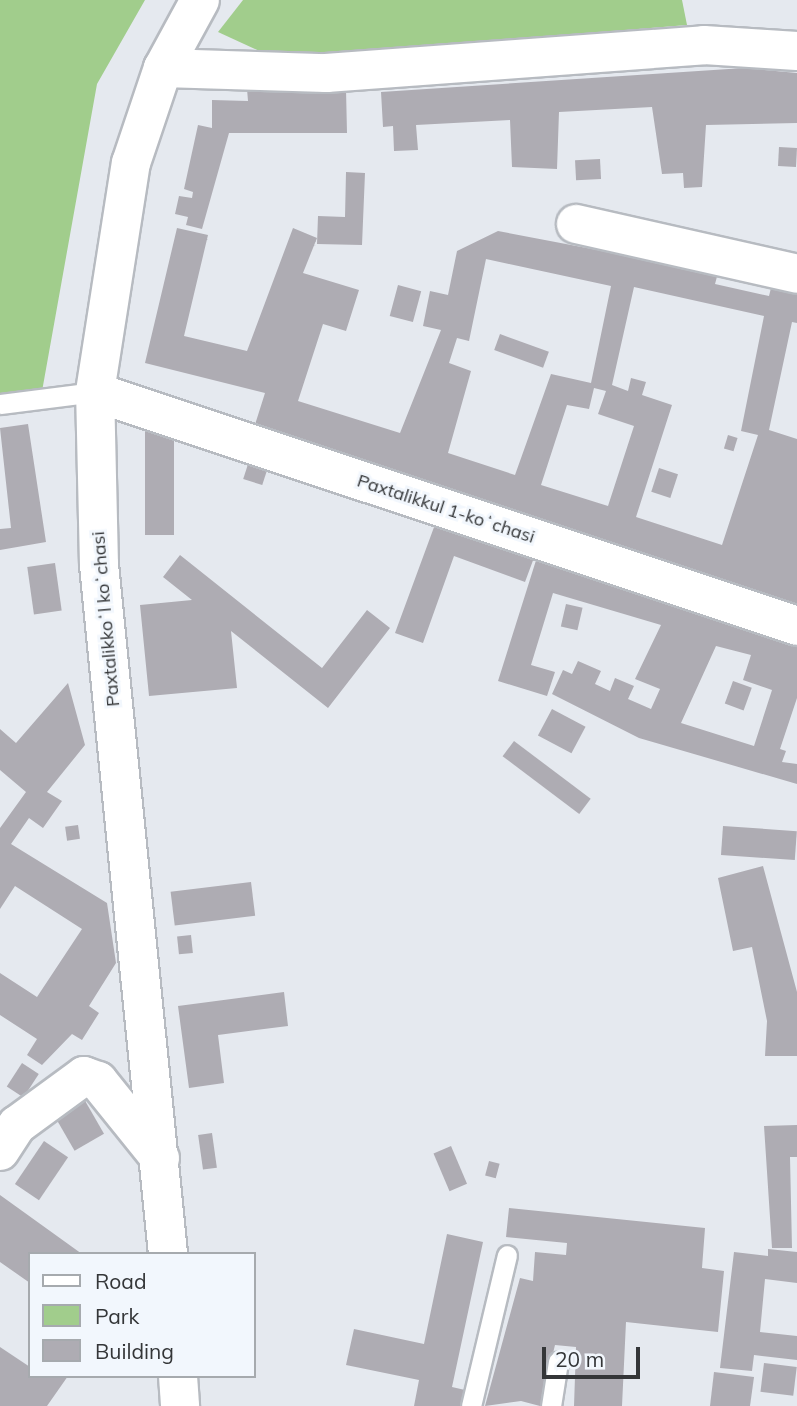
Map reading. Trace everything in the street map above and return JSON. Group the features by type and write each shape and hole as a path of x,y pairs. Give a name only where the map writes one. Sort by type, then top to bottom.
{"street":[{"name":"Paxtalikkoʻl koʻchasi","path":"168,1252 99,565 95,392 131,163 163,68 200,0"},
{"path":"163,68 326,73 704,45 797,51"},
{"path":"576,224 797,274"},
{"name":"Paxtalikkul 1-koʻchasi","path":"95,392 797,626"},
{"path":"0,1151 17,1125 84,1076 98,1081 160,1158"},
{"path":"178,1378 180,1406"}],"lane":[{"path":"0,404 95,392"},
{"path":"471,1406 508,1255"},
{"path":"551,1406 558,1362"}],"green space":[{"path":"0,0 145,0 97,84 41,397 0,403"},
{"path":"243,0 682,0 687,25 277,59 218,32"}],"building":[{"path":"744,68 797,73 797,123 706,125 702,187 684,188 683,173 662,174 652,107 559,112 557,169 512,167 510,120 416,125 418,150 394,151 393,126 383,127 381,92"},
{"path":"247,89 346,89 347,133 229,133 202,229 186,225 188,217 175,214 179,196 192,198 193,192 184,189 198,125 212,128 212,100 248,101"},
{"path":"779,147 797,148 796,167 778,166"},
{"path":"600,159 601,179 576,180 575,160"},
{"path":"346,172 365,173 362,245 317,244 318,216 345,217"},
{"path":"177,228 208,235 184,336 247,351 293,228 317,238 303,273 359,290 346,331 323,324 298,401 400,433 441,330 423,326 430,291 448,295 457,251 498,231 718,273 715,284 769,296 771,288 797,294 797,323 792,322 769,430 797,439 797,605 253,431 265,393 145,363","holes":["486,259 611,286 591,383 551,374 515,475 448,453 471,371 449,363 457,338 469,341","634,287 764,316 741,431 758,435 722,545 636,517 672,405 642,395 646,382 631,378 628,391 612,385","594,388 606,391 598,414 634,426 608,506 541,485 567,405 589,409"]},
{"path":"398,285 421,291 413,322 390,316"},
{"path":"500,334 549,352 543,368 494,350"},
{"path":"28,424 46,542 0,550 0,529 11,528 0,428"},
{"path":"145,425 174,425 174,535 145,535"},
{"path":"728,435 738,438 733,451 724,448"},
{"path":"250,458 269,464 262,485 243,479"},
{"path":"659,468 678,474 670,498 651,492"},
{"path":"437,519 535,555 525,582 454,556 423,643 395,633"},
{"path":"538,554 797,636 797,698 780,749 786,751 782,762 797,764 797,784 639,738 552,694 563,670 572,674 578,661 601,671 595,684 610,691 615,678 634,686 628,699 651,709 660,689 635,679 661,625 553,593 531,665 555,672 547,696 498,681","holes":["716,646 751,655 743,680 772,690 754,746 681,723"]},
{"path":"180,555 322,668 367,610 390,628 328,708 231,631 237,688 149,696 140,605 192,600 163,577"},
{"path":"55,563 62,611 34,614 27,567"},
{"path":"566,604 583,608 577,630 561,626"},
{"path":"733,681 752,688 744,710 725,704"},
{"path":"68,683 85,745 47,792 62,801 43,828 29,818 11,844 107,903 116,963 89,1006 99,1013 82,1040 72,1034 42,1065 27,1055 37,1039 0,1015 0,973 37,997 82,929 15,886 0,909 0,828 26,792 0,770 0,729 16,743"},
{"path":"552,709 586,727 571,753 538,735"},
{"path":"514,741 591,799 579,814 503,756"},
{"path":"78,825 80,839 67,841 65,827"},
{"path":"723,826 797,831 795,860 721,855"},
{"path":"763,866 797,992 797,1056 765,1056 767,1021 752,947 733,951 718,878"},
{"path":"251,882 255,916 175,926 171,892"},
{"path":"191,935 193,953 179,954 177,936"},
{"path":"284,992 288,1026 218,1035 224,1083 189,1088 178,1006"},
{"path":"22,1063 39,1074 24,1097 7,1086"},
{"path":"84,1099 104,1134 75,1151 55,1116"},
{"path":"797,1125 797,1157 790,1157 792,1248 772,1248 764,1126"},
{"path":"212,1133 217,1168 203,1170 198,1135"},
{"path":"44,1141 68,1157 39,1200 15,1184"},
{"path":"451,1146 467,1184 450,1191 434,1153"},
{"path":"489,1161 500,1164 496,1178 485,1175"},
{"path":"0,1195 79,1252 28,1252 28,1282 0,1262"},
{"path":"509,1208 705,1228 702,1268 724,1271 718,1332 626,1322 622,1406 574,1406 576,1347 555,1345 540,1406 521,1401 485,1406 520,1278 533,1281 535,1252 566,1255 567,1243 506,1237"},
{"path":"447,1234 483,1242 452,1387 465,1390 462,1406 414,1406 419,1380 346,1365 354,1329 424,1344"},
{"path":"768,1249 797,1252 797,1283 765,1279 760,1332 797,1336 797,1360 754,1355 752,1371 720,1368 734,1252 768,1256"},
{"path":"0,1347 28,1366 28,1378 67,1378 47,1406 0,1406"},
{"path":"764,1363 797,1367 793,1396 760,1392"},
{"path":"714,1372 754,1377 750,1406 710,1406"}]}
